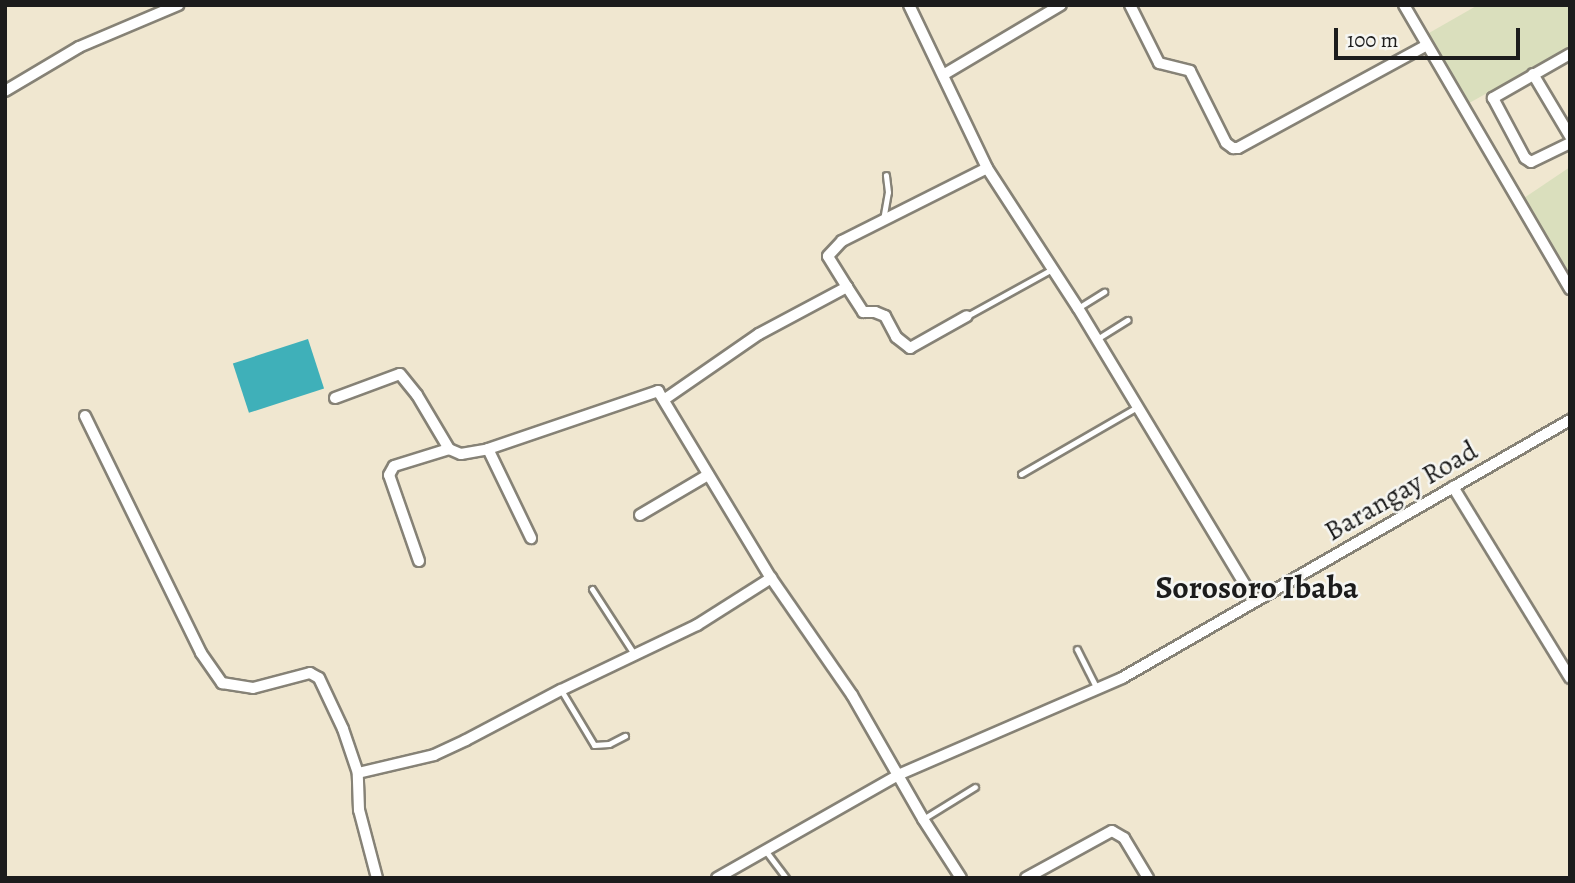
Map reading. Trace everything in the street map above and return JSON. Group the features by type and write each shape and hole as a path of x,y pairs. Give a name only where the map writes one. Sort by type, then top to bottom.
{"street":[{"path":"5,91 79,47 178,5"},
{"path":"909,5 987,168 1078,308 1255,601"},
{"path":"943,75 1061,5"},
{"path":"1130,5 1159,63 1185,67 1190,71 1226,143 1233,148 1238,148 1426,46"},
{"path":"1404,5 1570,289"},
{"path":"1570,54 1493,99 1493,104 1525,158 1531,162 1539,161 1570,143"},
{"path":"1533,74 1570,136"},
{"path":"967,316 910,348 896,337 885,316 875,312 863,312 828,256 842,241 987,168"},
{"path":"665,399 759,334 847,287"},
{"path":"335,398 400,374 417,395 449,449 461,454 488,449 653,390 658,391 771,578 839,675 923,819 961,878"},
{"path":"85,416 201,653 222,683 253,688 310,673 319,678 343,729 358,773 359,810 377,878"},
{"name":"Barangay Road","path":"717,878 898,775 1097,689 1164,656 1570,420"},
{"path":"419,561 388,475 394,466 449,449"},
{"path":"488,449 531,538"},
{"path":"640,515 708,475"},
{"path":"1453,486 1570,678"},
{"path":"358,773 435,755 696,625 771,578"},
{"path":"1026,878 1042,874 1112,831 1124,838 1147,878"}],"lane":[{"path":"883,220 888,192 886,175"},
{"path":"967,316 1052,269"},
{"path":"1078,308 1104,292"},
{"path":"1097,339 1128,320"},
{"path":"1021,474 1138,407"},
{"path":"592,589 634,654"},
{"path":"1077,649 1097,689"},
{"path":"561,690 594,745 609,744 625,736"},
{"path":"923,819 975,787"},
{"path":"765,850 786,878"}],"shaded area":[{"path":"1478,5 1568,5 1570,47 1462,107 1422,37"},
{"path":"1570,167 1570,283 1521,200"}],"water":[{"path":"308,339 324,388 249,413 233,363"}],"district":[{"name":"Sorosoro Ibaba","path":"1257,587"}]}
